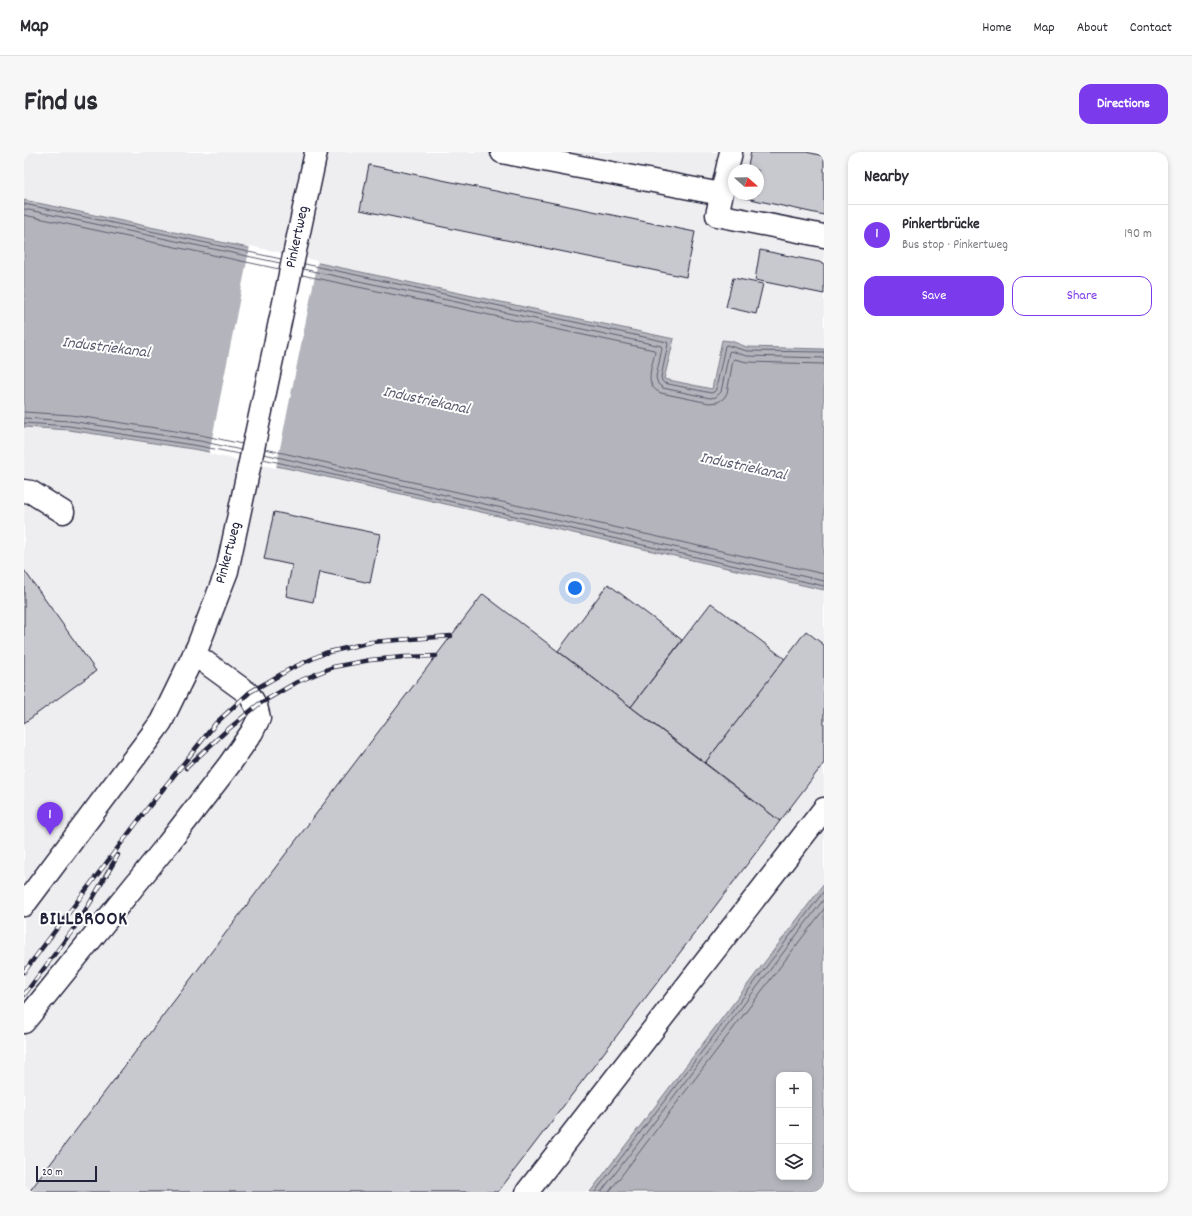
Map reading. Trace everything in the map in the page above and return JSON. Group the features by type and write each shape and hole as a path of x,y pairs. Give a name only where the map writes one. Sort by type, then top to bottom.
{"street":[{"name":"Pinkertweg","path":"26,897 153,734 194,654 227,571 316,152"},
{"path":"502,152 721,194"},
{"path":"730,152 717,215 824,236"},
{"path":"24,491 31,492 63,512"},
{"path":"24,1022 229,766 252,732 259,718 256,706 249,694 194,654"},
{"path":"527,1192 824,810"}],"shaded area":[{"path":"24,152 824,152 824,349 747,347 731,341 722,340 712,389 664,379 673,339 24,200"},
{"path":"24,427 69,430 199,450 300,471 824,590 824,884 590,1192 24,1192"}],"water":[{"name":"Industriekanal","path":"24,200 674,339 664,379 712,389 722,340 731,341 747,347 824,349 824,590 300,471 199,450 69,430 24,427"},
{"path":"824,884 824,1192 590,1192"}],"pier":[{"path":"250,246 318,261 276,468 209,454"}],"building":[{"path":"751,152 806,152 824,156 824,215 755,200 764,200 764,164 748,164"},
{"path":"369,165 695,232 686,277 360,210"},
{"path":"760,250 824,263 824,294 755,280"},
{"path":"733,278 763,284 756,314 726,307"},
{"path":"274,512 380,534 370,583 319,572 313,602 286,596 292,565 264,559"},
{"path":"24,570 96,671 24,723"},
{"path":"608,584 682,640 631,707 558,651"},
{"path":"483,594 780,821 498,1192 29,1192"},
{"path":"711,603 785,659 705,763 631,707"},
{"path":"806,631 824,645 824,763 780,821 705,763"}],"railway":[{"path":"24,972 147,809 216,723 250,692 292,668 325,653 371,642 451,636"},
{"path":"186,768 226,731 259,704 297,682 333,667 370,660 436,656"},
{"path":"24,995 72,931 118,855"}],"place":[{"name":"Pinkertbrücke","path":"50,835"}],"district":[{"name":"BILLBROOK","path":"84,920"}]}
